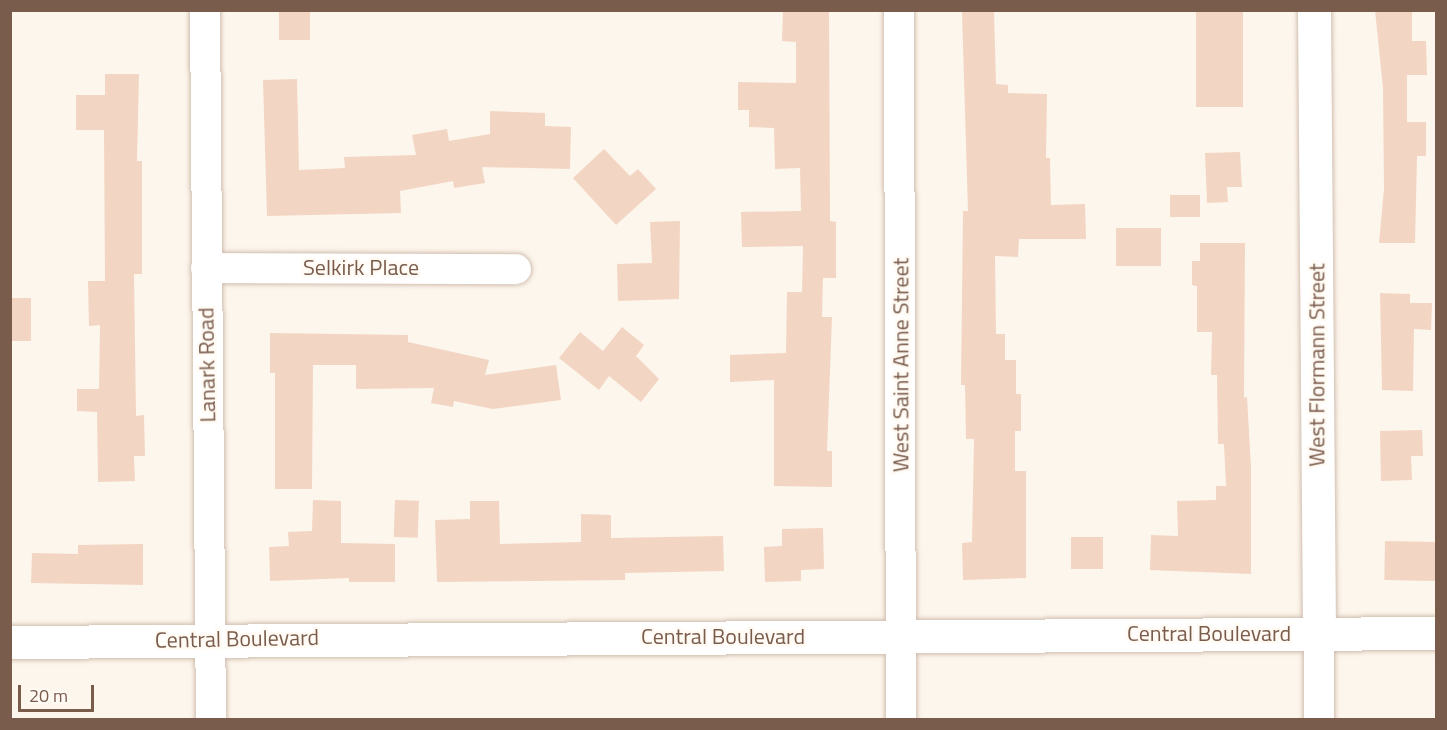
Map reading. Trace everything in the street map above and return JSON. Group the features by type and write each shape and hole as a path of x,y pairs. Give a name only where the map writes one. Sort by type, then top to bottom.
{"street":[{"name":"Lanark Road","path":"205,10 211,720"},
{"name":"West Saint Anne Street","path":"898,10 901,720"},
{"name":"West Flormann Street","path":"1314,10 1319,720"},
{"name":"Selkirk Place","path":"206,268 516,269"},
{"name":"Central Boulevard","path":"10,642 1437,633"}],"building":[{"path":"279,10 310,10 310,40 279,40"},
{"path":"783,10 829,10 830,221 836,222 836,278 823,278 822,317 832,317 827,451 832,451 832,487 774,486 774,380 730,382 730,355 786,353 787,292 802,292 803,246 742,247 741,212 801,211 800,168 775,169 774,128 749,127 749,110 738,110 738,82 796,83 796,42 782,41"},
{"path":"1196,10 1243,10 1243,107 1196,107"},
{"path":"1375,10 1412,10 1412,41 1426,41 1427,75 1407,75 1407,122 1426,122 1426,156 1417,156 1415,243 1379,243 1384,189 1383,88"},
{"path":"994,11 996,84 1008,85 1008,93 1047,94 1046,158 1050,158 1051,205 1085,204 1086,239 1019,239 1018,257 995,256 996,334 1005,334 1005,360 1016,360 1016,394 1021,394 1021,431 1015,431 1015,471 1026,471 1026,578 963,580 962,543 972,542 974,439 966,439 965,385 961,385 963,211 968,211 962,12"},
{"path":"105,74 139,74 137,161 142,161 142,274 134,274 136,416 144,415 145,456 134,456 135,481 98,482 97,412 77,411 77,389 99,389 100,325 89,326 88,281 105,281 104,130 76,130 76,95 105,95"},
{"path":"297,79 299,170 345,168 344,157 416,155 412,135 447,129 449,141 490,134 490,111 545,113 545,126 571,127 570,169 482,167 485,183 454,188 453,181 400,191 401,213 267,216 263,80"},
{"path":"604,149 630,176 638,169 656,189 616,225 573,178"},
{"path":"1240,152 1242,187 1227,187 1228,202 1207,203 1205,153"},
{"path":"1170,195 1200,195 1200,217 1170,217"},
{"path":"680,221 679,299 618,301 617,264 652,263 650,222"},
{"path":"1116,228 1161,228 1161,266 1116,266"},
{"path":"1200,243 1245,243 1244,398 1247,397 1251,467 1251,574 1150,570 1151,535 1178,536 1177,501 1216,500 1216,486 1226,486 1224,444 1218,444 1217,375 1211,375 1212,332 1197,332 1197,286 1192,285 1192,261 1200,261"},
{"path":"1380,293 1410,294 1410,303 1432,303 1431,330 1414,329 1413,391 1382,390"},
{"path":"10,298 31,298 31,341 10,341"},
{"path":"622,327 644,345 636,356 659,379 641,402 609,376 599,390 559,358 580,332 603,351"},
{"path":"270,333 408,335 408,342 489,360 485,375 556,365 561,400 493,409 454,401 453,407 431,403 434,388 356,389 356,365 313,365 312,489 275,489 275,373 270,373"},
{"path":"1422,430 1423,456 1411,456 1412,480 1381,481 1380,431"},
{"path":"313,500 341,501 341,543 395,544 395,582 349,582 349,578 270,581 269,547 289,546 288,532 312,531"},
{"path":"395,500 419,501 418,538 394,537"},
{"path":"470,501 499,501 500,544 581,542 581,514 611,515 611,538 723,536 724,571 625,573 625,580 437,582 435,520 470,519"},
{"path":"823,528 824,569 801,570 801,581 765,582 764,547 782,546 782,529"},
{"path":"1071,537 1103,537 1103,569 1071,569"},
{"path":"1385,541 1436,542 1436,581 1384,580"},
{"path":"143,544 143,585 31,583 32,553 78,554 78,545"}]}
